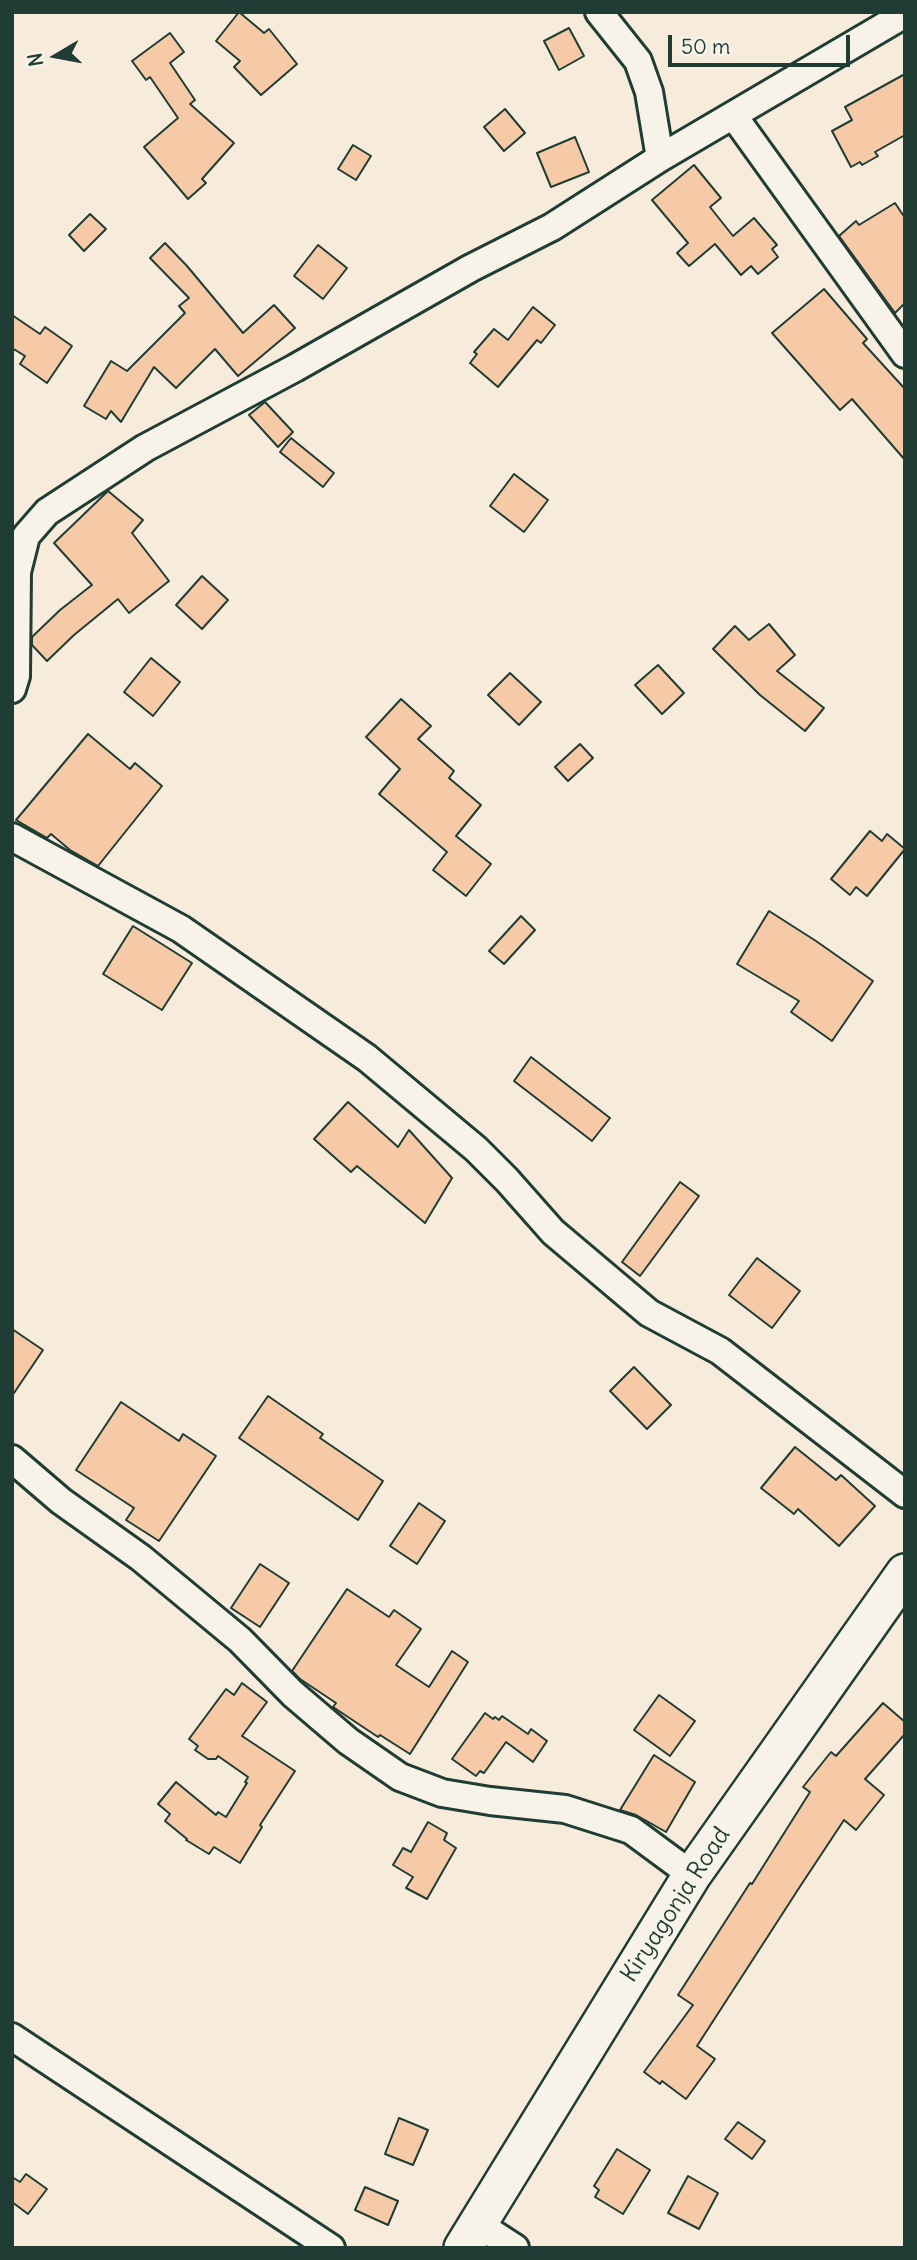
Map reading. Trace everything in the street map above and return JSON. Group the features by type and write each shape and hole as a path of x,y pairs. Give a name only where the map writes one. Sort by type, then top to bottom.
{"street":[{"path":"599,12 638,61 649,92 660,158"},
{"path":"12,689 16,676 17,572 26,536 47,512 145,448 295,368 471,268 552,227 660,158 905,14"},
{"path":"733,115 905,354"},
{"path":"12,837 181,929 367,1058 476,1150 508,1180 553,1232 649,1313 720,1351 905,1494"},
{"path":"12,1459 61,1501 151,1566 240,1640 293,1694 400,1777 442,1793 565,1809 631,1830 692,1875"},
{"name":"Kiryagonja Road","path":"471,2236 692,1875 905,1573"},
{"path":"12,2037 331,2248"},
{"path":"471,2236 515,2248"}],"building":[{"path":"239,12 264,33 269,29 297,64 261,95 234,67 240,61 216,41"},
{"path":"569,28 584,56 559,70 544,41"},
{"path":"170,33 184,52 170,63 195,100 190,104 234,143 202,179 206,183 188,199 144,147 178,118 150,77 146,80 132,61"},
{"path":"905,74 905,135 875,152 878,156 862,165 860,162 851,167 832,131 852,120 845,107"},
{"path":"505,109 525,133 504,151 484,127"},
{"path":"575,137 589,172 551,187 537,153"},
{"path":"353,145 371,156 356,180 338,169"},
{"path":"694,165 721,198 710,207 733,236 754,218 777,245 772,249 778,257 758,274 751,266 741,275 715,244 689,266 677,253 688,243 652,200"},
{"path":"895,203 905,218 905,303 895,313 839,236 856,221 859,225"},
{"path":"90,214 106,229 84,251 69,235"},
{"path":"165,243 243,333 274,305 295,328 238,376 215,349 176,388 154,367 121,422 111,411 106,419 84,406 111,361 127,371 185,313 179,306 189,298 150,258"},
{"path":"318,245 347,268 323,299 294,276"},
{"path":"824,289 867,339 863,343 905,389 905,460 852,399 840,410 772,333"},
{"path":"533,307 555,325 541,343 537,340 498,387 470,363 477,354 474,352 494,329 508,340"},
{"path":"12,315 40,334 45,327 72,346 47,383 20,364 25,356 12,348"},
{"path":"265,402 293,432 278,447 249,415"},
{"path":"291,438 334,473 323,487 280,452"},
{"path":"514,474 548,500 524,532 490,506"},
{"path":"108,491 143,520 132,533 169,581 129,613 118,599 47,661 32,645 32,637 92,585 54,543"},
{"path":"202,576 228,600 202,629 176,605"},
{"path":"769,624 795,655 777,671 824,708 805,731 760,695 713,649 735,626 749,640"},
{"path":"151,658 180,682 153,716 124,692"},
{"path":"658,665 684,693 662,714 635,685"},
{"path":"510,673 541,702 519,725 488,695"},
{"path":"401,699 431,726 418,739 454,771 449,778 481,805 456,836 491,864 466,896 433,870 447,852 379,794 400,769 366,737"},
{"path":"88,734 130,769 135,763 162,786 98,866 70,850 51,834 47,838 16,820"},
{"path":"580,744 593,758 568,781 555,767"},
{"path":"870,831 882,841 887,834 905,849 867,896 856,887 850,895 831,879"},
{"path":"769,911 873,981 832,1041 791,1012 799,1001 737,964"},
{"path":"521,916 535,930 504,964 489,951"},
{"path":"133,926 192,963 162,1010 103,974"},
{"path":"531,1057 610,1118 592,1141 514,1081"},
{"path":"348,1102 398,1147 409,1130 452,1178 425,1223 357,1166 351,1172 314,1139"},
{"path":"680,1182 699,1196 640,1276 622,1262"},
{"path":"757,1258 800,1291 772,1328 729,1295"},
{"path":"12,1329 43,1350 12,1396"},
{"path":"634,1367 671,1405 647,1429 610,1391"},
{"path":"268,1396 323,1434 320,1438 383,1481 358,1520 239,1438"},
{"path":"121,1402 179,1441 183,1434 216,1456 159,1541 126,1520 134,1508 76,1470"},
{"path":"795,1447 836,1480 841,1475 875,1506 839,1546 798,1509 794,1514 761,1488"},
{"path":"419,1503 445,1521 417,1564 390,1546"},
{"path":"260,1564 289,1583 260,1627 231,1608"},
{"path":"347,1589 389,1617 394,1610 421,1629 396,1665 429,1687 452,1651 468,1662 410,1754 380,1735 378,1737 333,1707 336,1703 292,1671"},
{"path":"242,1683 267,1702 242,1736 295,1771 260,1825 262,1827 240,1863 214,1847 209,1854 186,1840 165,1821 170,1814 158,1804 176,1782 216,1815 218,1812 226,1817 248,1777 218,1756 216,1759 208,1759 195,1750 198,1746 189,1739 226,1689 234,1695"},
{"path":"659,1695 695,1721 670,1756 634,1730"},
{"path":"883,1703 905,1722 905,1734 865,1779 884,1795 856,1830 844,1820 801,1885 697,2046 715,2059 686,2099 662,2081 660,2084 644,2072 693,2005 678,1995 810,1792 803,1787 831,1752 836,1756"},
{"path":"485,1713 493,1719 495,1717 499,1720 502,1716 528,1734 531,1729 547,1741 533,1762 506,1742 484,1773 480,1771 476,1776 452,1759"},
{"path":"654,1755 695,1782 666,1832 636,1815 620,1810"},
{"path":"428,1822 447,1833 444,1840 456,1848 427,1899 406,1888 413,1877 393,1865 403,1848 411,1852"},
{"path":"399,2118 428,2130 413,2165 385,2154"},
{"path":"738,2122 765,2141 752,2159 725,2139"},
{"path":"617,2149 650,2170 623,2214 595,2197 599,2190 594,2186"},
{"path":"26,2174 47,2189 28,2214 12,2202 12,2177 20,2182"},
{"path":"688,2176 718,2193 699,2229 668,2213"},
{"path":"365,2187 398,2201 388,2225 355,2210"}]}
